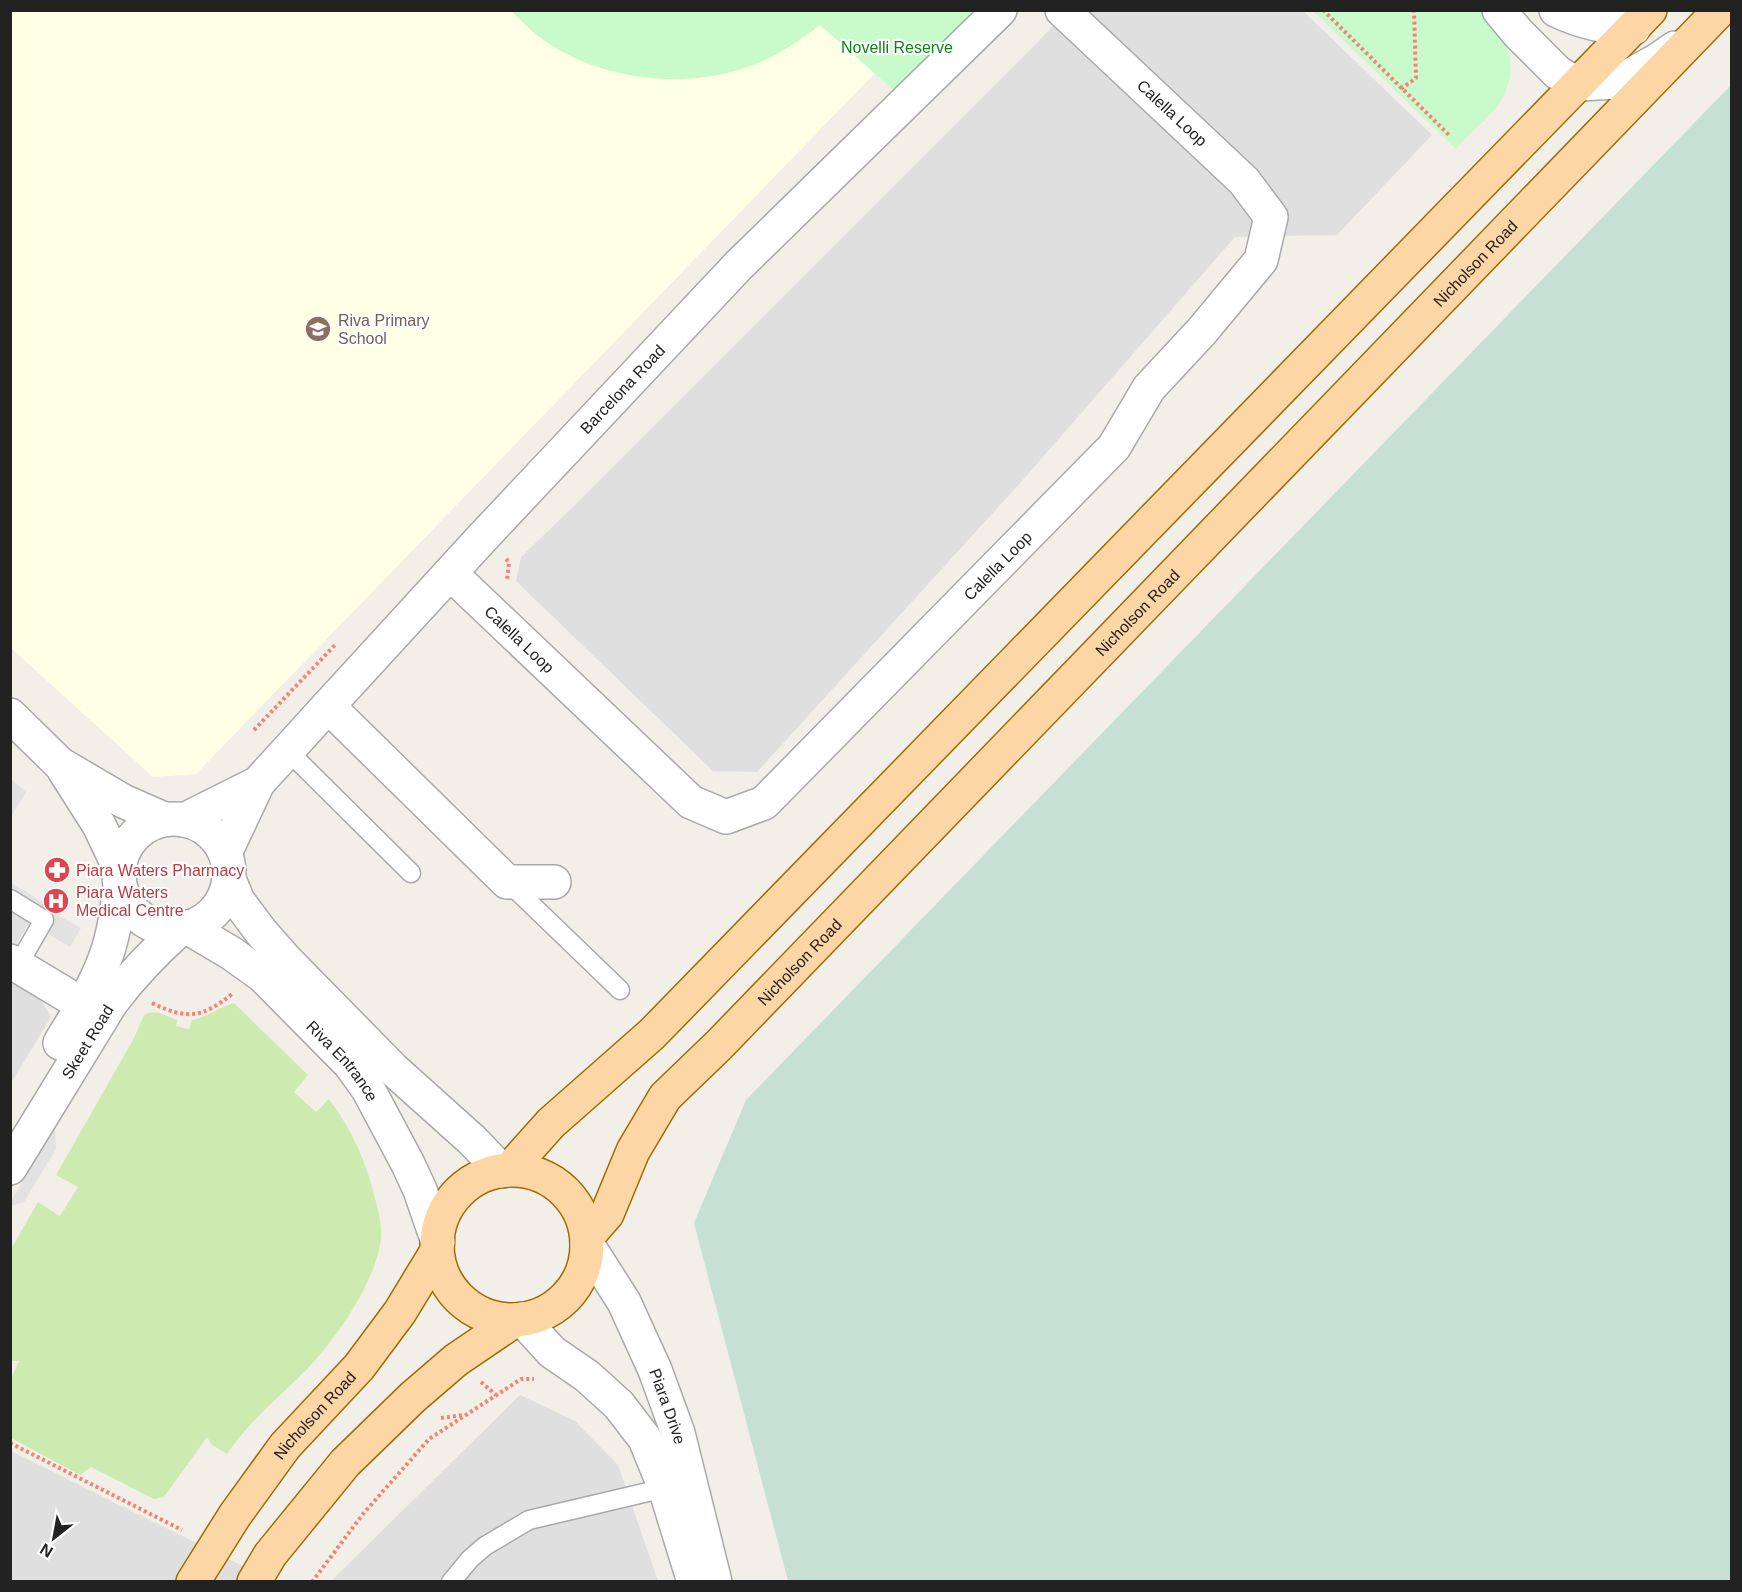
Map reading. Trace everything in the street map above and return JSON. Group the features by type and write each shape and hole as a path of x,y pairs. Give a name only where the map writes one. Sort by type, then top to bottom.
{"main road":[{"name":"Nicholson Road","path":"587,1240 607,1214 633,1151 665,1097 719,1045 1713,18"},
{"path":"505,1171 551,1123 652,1034 1642,19"},
{"path":"505,1171 525,1171 540,1176 567,1194 579,1214 587,1240 584,1268 573,1289 545,1312 518,1319 498,1318 483,1314 468,1306 456,1295 447,1281 440,1267 437,1246 440,1223 459,1192 479,1178 490,1173 505,1171"},
{"name":"Nicholson Road","path":"193,1581 285,1446 359,1367 400,1312 437,1246"},
{"path":"254,1581 270,1555 345,1463 456,1359 518,1319"}],"street":[{"name":"Barcelona Road","path":"227,866 258,783 483,537 739,265 1000,10"},
{"name":"Calella Loop","path":"450,573 691,802 726,817 764,803 1114,447 1149,388 1202,331 1261,260 1271,217 1244,181 1062,10"},
{"path":"1499,10 1518,33 1558,73 1579,84 1618,82 1656,61 1713,18"},
{"path":"1556,10 1572,18 1612,28 1642,19"},
{"path":"328,706 507,882 554,882"},
{"path":"10,715 60,764 99,825 129,906 144,920 163,928 184,928 198,924 216,910 222,900 227,866 220,843 204,828 123,801 60,764"},
{"name":"Barcelona Road","path":"174,819 258,783"},
{"path":"120,877 122,855 134,835 153,822 174,819"},
{"name":"Riva Entrance","path":"227,866 238,901 284,958 394,1070 505,1171"},
{"name":"Skeet Road","path":"10,1124 97,979 113,929 120,877"},
{"name":"Riva Entrance","path":"184,928 231,953 263,976 350,1064 368,1089 408,1164 420,1190 437,1246"},
{"name":"Skeet Road","path":"10,1168 111,1003 145,961 184,928"},
{"path":"14,963 83,1005"},
{"name":"Piara Drive","path":"587,1240 624,1302 655,1370 678,1433 715,1581"},
{"name":"Piara Drive","path":"518,1319 552,1352 587,1376 619,1405 645,1439 664,1488 694,1581"}],"lane":[{"path":"288,751 411,873"},
{"path":"507,882 620,990"},
{"path":"10,899 44,920 14,963"},
{"path":"451,1581 485,1546 529,1520 664,1488"}],"path":[{"path":"1323,10 1450,136"},
{"path":"1401,89 1416,78 1414,10"},
{"path":"483,537 509,562 506,583"},
{"path":"144,999 172,1013 192,1015 211,1009 233,993"},
{"path":"312,1581 363,1514 429,1439 521,1379 537,1380"},
{"path":"10,1443 182,1530"}],"shaded area":[{"name":"Riva Primary School","path":"10,11 935,11 196,774 153,777 11,648"},
{"path":"1066,11 1303,11 1432,135 1337,235 1235,237 1021,482 757,772 713,771 516,581 521,557 1037,43"},
{"path":"1731,85 1731,1581 788,1581 694,1223 746,1100"},
{"path":"11,779 26,792 11,817"},
{"path":"10,882 61,913 59,916 81,928 70,947 29,923 16,944 11,941"},
{"path":"11,971 31,984 51,1017 11,1083"},
{"path":"55,1129 56,1149 24,1202 11,1206 11,1201"},
{"path":"520,1395 575,1421 618,1465 658,1581 330,1582"},
{"path":"11,1451 273,1581 11,1581"}],"green space":[{"name":"Novelli Reserve","path":"511,11 980,11 900,96 820,25 788,48 753,65 698,78 669,79 639,77 583,62 557,49 534,33"},
{"path":"1313,11 1481,11 1502,36 1509,54 1510,73 1506,92 1495,109 1456,149"},
{"path":"234,1003 308,1075 294,1092 316,1112 329,1099 345,1123 368,1174 379,1216 381,1238 378,1254 364,1290 354,1308 319,1356 255,1420 227,1454 212,1445 207,1437 164,1497 154,1499 91,1467 80,1475 11,1438 11,1379 19,1361 11,1361 11,1249 38,1202 60,1216 78,1187 56,1175 134,1038 144,1015 153,1012 160,1013 177,1020 176,1026 189,1029 192,1020"}],"place":[{"name":"Riva Primary School","path":"318,329"},
{"name":"Piara Waters Pharmacy","path":"57,870"},
{"name":"Piara Waters Medical Centre","path":"56,901"}]}
